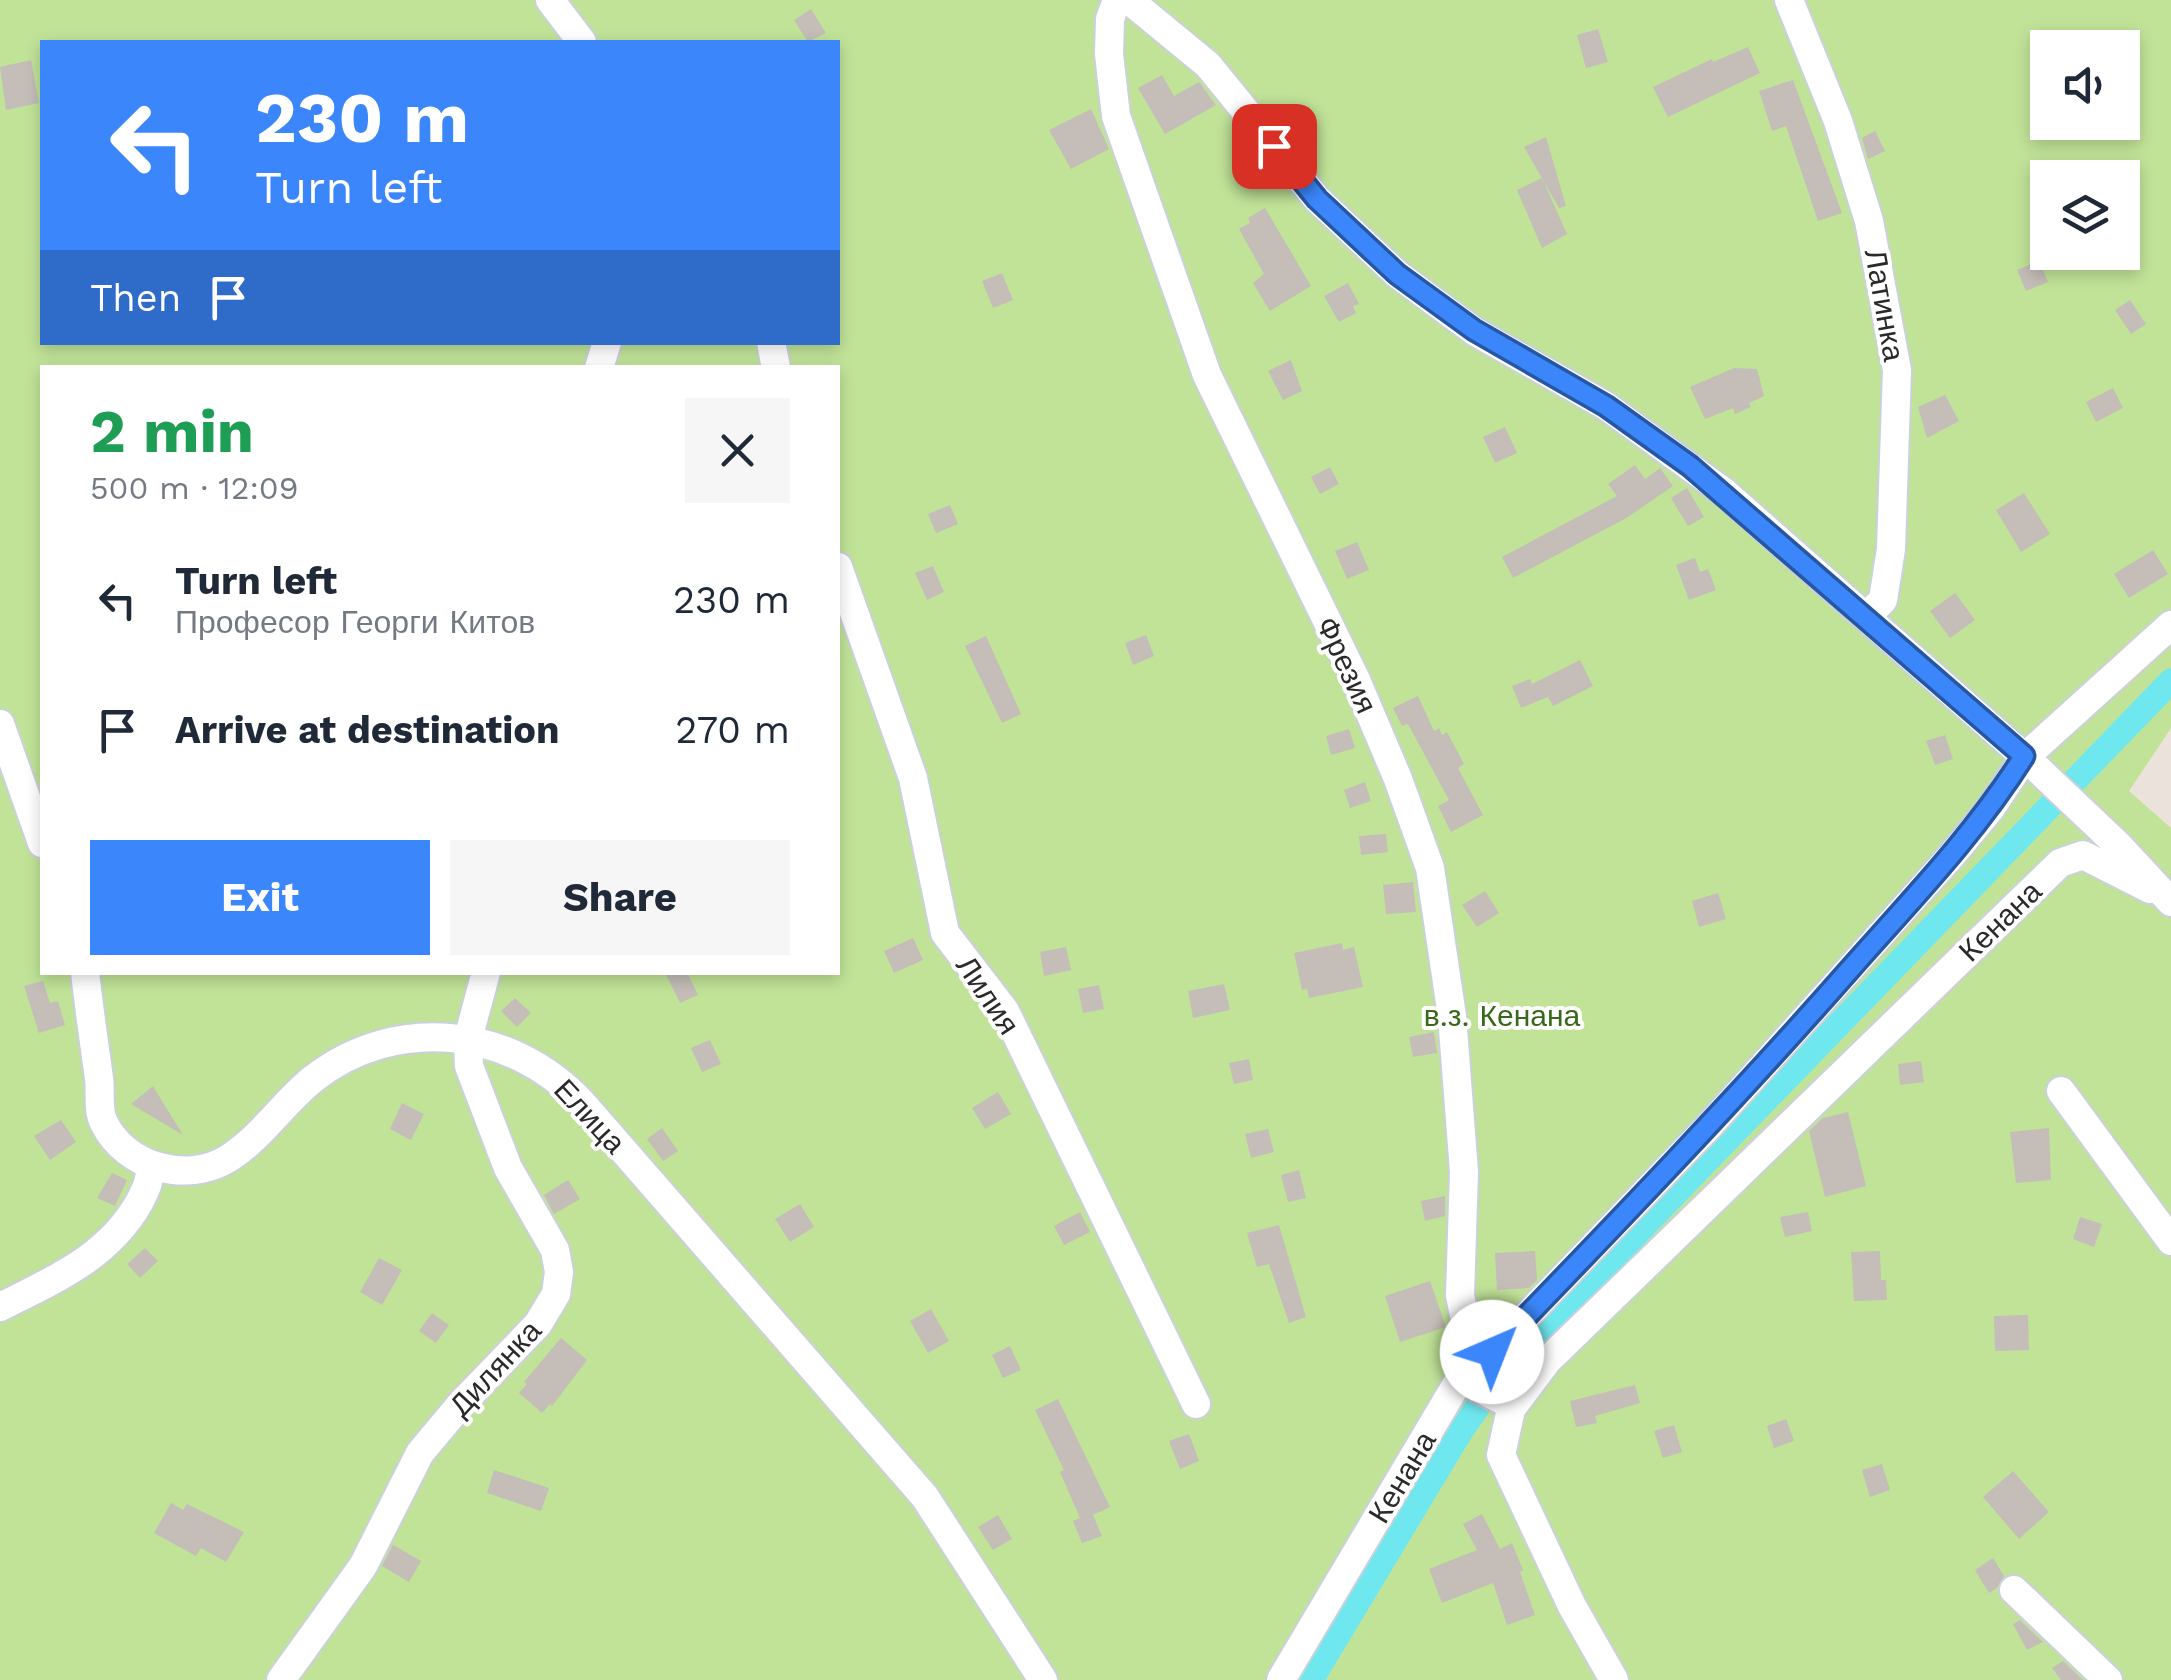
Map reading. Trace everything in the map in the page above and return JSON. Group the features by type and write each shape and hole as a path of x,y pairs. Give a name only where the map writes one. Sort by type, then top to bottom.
{"street":[{"path":"550,0 580,40"},
{"name":"Фрезия","path":"1118,0 1110,19 1109,54 1116,116 1194,342 1356,680 1430,868 1452,1016 1464,1172 1460,1295 1464,1315 1492,1352"},
{"path":"1129,0 1208,65 1317,199 1397,274 1474,330 1606,406 1690,466 2025,757 2168,899"},
{"name":"Латинка","path":"1790,0 1838,121 1869,221 1897,370 1898,432 1890,549 1882,600 1866,617"},
{"name":"Лилия","path":"840,573 913,778 945,934 1005,1012 1196,1404"},
{"name":"Кенана","path":"1282,1680 1458,1382 1492,1352 1710,1125 1952,855 1991,808 2025,757 2171,625"},
{"path":"0,724 40,837"},
{"name":"Кенана","path":"1614,1680 1572,1606 1501,1455 1510,1409 1547,1360 2060,863 2083,855 2168,899"},
{"path":"0,1307 81,1265 110,1241 140,1202 151,1176 150,1165 125,1149 104,1122 85,975"},
{"name":"Дилянка","path":"282,1680 363,1566 420,1453 460,1404 538,1324 556,1294 559,1272 555,1250 502,1154 470,1066 468,1040 485,975"},
{"name":"Елица","path":"150,1165 188,1171 228,1159 310,1082 361,1051 420,1037 468,1040 501,1048 536,1065 582,1103 926,1496 1043,1680"},
{"path":"2061,1091 2171,1241"},
{"path":"1458,1382 1510,1409"},
{"path":"2014,1590 2108,1680"}],"green space":[{"name":"в.з. Кенана","path":"0,0 2171,0 2171,728 2129,791 2171,828 2171,1680 0,1680"}],"building":[{"path":"811,9 826,33 807,40 794,20"},
{"path":"1598,29 1608,62 1586,68 1577,35"},
{"path":"1748,47 1760,73 1668,117 1653,87"},
{"path":"31,60 39,103 6,110 0,67"},
{"path":"1162,75 1174,96 1199,82 1216,105 1165,134 1138,88"},
{"path":"1793,80 1842,213 1818,221 1786,126 1772,131 1759,91"},
{"path":"1091,109 1109,149 1071,169 1049,130"},
{"path":"1875,131 1885,151 1868,159 1862,138"},
{"path":"1546,137 1566,206 1559,208 1524,147"},
{"path":"1542,178 1567,234 1542,248 1517,190"},
{"path":"1265,208 1311,286 1270,311 1253,283 1264,274 1239,229"},
{"path":"2030,265 2030,270 2043,270 2048,282 2026,291 2017,270"},
{"path":"1002,273 1013,300 993,308 982,281"},
{"path":"1348,283 1359,304 1353,306 1356,313 1339,322 1324,296"},
{"path":"2130,300 2146,324 2131,334 2115,310"},
{"path":"1291,360 1302,391 1283,400 1268,371"},
{"path":"1734,368 1757,369 1764,396 1735,414 1733,408 1705,419 1690,387"},
{"path":"2113,388 2123,408 2096,422 2086,402"},
{"path":"1945,395 1959,421 1927,438 1918,407"},
{"path":"1505,427 1517,453 1495,463 1483,437"},
{"path":"1635,465 1645,479 1660,468 1673,486 1628,517 1513,578 1502,557 1617,496 1608,484"},
{"path":"1330,467 1339,484 1320,494 1311,477"},
{"path":"1687,488 1704,517 1688,526 1671,498"},
{"path":"2024,493 2050,534 2021,552 1996,510"},
{"path":"950,505 958,524 936,533 928,514"},
{"path":"1357,542 1369,570 1347,579 1335,551"},
{"path":"2153,550 2168,574 2129,598 2114,574"},
{"path":"1695,558 1700,572 1708,569 1716,590 1689,600 1676,565"},
{"path":"933,566 944,592 927,600 915,573"},
{"path":"1955,593 1975,620 1950,638 1930,611"},
{"path":"1146,635 1154,656 1133,665 1125,643"},
{"path":"986,636 1021,714 1002,723 965,646"},
{"path":"1580,660 1593,686 1553,706 1548,697 1521,708 1512,686 1530,679 1532,684"},
{"path":"1418,696 1434,731 1439,728 1442,735 1447,732 1464,764 1458,768 1483,815 1451,832 1438,806 1449,800 1408,724 1402,726 1393,708"},
{"path":"1349,729 1355,748 1331,755 1326,736"},
{"path":"1945,735 1953,759 1935,765 1926,741"},
{"path":"1365,782 1371,801 1350,808 1344,790"},
{"path":"1386,834 1388,852 1361,855 1359,836"},
{"path":"1413,882 1416,912 1386,914 1383,885"},
{"path":"1485,891 1499,913 1477,927 1462,905"},
{"path":"1718,893 1726,919 1699,927 1692,901"},
{"path":"913,938 923,960 894,973 884,951"},
{"path":"1342,943 1343,950 1354,947 1363,987 1309,998 1307,989 1302,990 1294,953"},
{"path":"1066,947 1071,970 1044,976 1040,952"},
{"path":"666,975 688,975 698,995 680,1003"},
{"path":"43,981 50,1003 58,1001 65,1025 39,1033 24,986"},
{"path":"1224,984 1230,1010 1193,1018 1188,991"},
{"path":"1099,985 1104,1009 1083,1013 1078,989"},
{"path":"515,998 531,1013 517,1027 501,1011"},
{"path":"1434,1032 1437,1053 1413,1057 1409,1037"},
{"path":"710,1040 721,1064 702,1072 691,1048"},
{"path":"1249,1059 1253,1080 1234,1084 1229,1063"},
{"path":"1921,1061 1924,1082 1900,1085 1898,1064"},
{"path":"153,1086 162,1101 183,1135 131,1104"},
{"path":"998,1092 1011,1114 985,1129 972,1108"},
{"path":"402,1103 424,1114 411,1140 390,1129"},
{"path":"1848,1112 1866,1186 1825,1197 1809,1131 1823,1118"},
{"path":"61,1120 76,1142 50,1160 34,1136"},
{"path":"662,1128 678,1151 663,1161 647,1139"},
{"path":"2049,1128 2051,1180 2016,1183 2010,1132"},
{"path":"1268,1129 1274,1152 1251,1158 1245,1134"},
{"path":"1299,1170 1306,1198 1288,1202 1281,1175"},
{"path":"112,1173 127,1180 115,1206 97,1198"},
{"path":"568,1180 580,1199 554,1214 544,1195"},
{"path":"1445,1196 1445,1216 1425,1221 1421,1201"},
{"path":"800,1204 814,1227 790,1242 775,1219"},
{"path":"1080,1212 1090,1232 1064,1245 1054,1226"},
{"path":"1808,1212 1812,1231 1785,1237 1780,1217"},
{"path":"2080,1217 2102,1224 2094,1247 2073,1239"},
{"path":"1279,1225 1306,1317 1289,1323 1269,1264 1257,1267 1247,1233"},
{"path":"145,1248 158,1261 140,1278 127,1264"},
{"path":"1535,1251 1537,1280 1529,1288 1497,1290 1495,1253"},
{"path":"1880,1251 1881,1280 1886,1280 1887,1300 1854,1301 1851,1252"},
{"path":"379,1258 402,1270 382,1305 360,1292"},
{"path":"1430,1281 1446,1327 1400,1342 1385,1296"},
{"path":"931,1309 949,1341 928,1353 910,1321"},
{"path":"432,1313 449,1325 436,1343 419,1331"},
{"path":"2028,1315 2029,1350 1995,1351 1994,1316"},
{"path":"561,1338 587,1360 552,1406 542,1413 519,1393"},
{"path":"1010,1346 1021,1370 1003,1378 992,1355"},
{"path":"1635,1385 1640,1403 1595,1416 1597,1423 1576,1427 1570,1401"},
{"path":"1058,1399 1110,1507 1093,1515 1102,1536 1082,1543 1073,1521 1080,1518 1060,1472 1064,1470 1035,1410"},
{"path":"1786,1419 1794,1441 1774,1448 1767,1426"},
{"path":"1674,1425 1682,1452 1663,1458 1654,1431"},
{"path":"1189,1434 1199,1461 1180,1469 1169,1441"},
{"path":"1882,1464 1890,1490 1870,1497 1862,1470"},
{"path":"494,1470 549,1488 541,1511 487,1493"},
{"path":"2013,1471 2049,1512 2019,1539 1983,1497"},
{"path":"171,1503 183,1510 187,1504 244,1532 226,1562 201,1548 196,1556 154,1533"},
{"path":"1482,1514 1500,1549 1512,1543 1535,1615 1507,1625 1493,1583 1442,1603 1429,1569 1477,1550 1463,1524"},
{"path":"998,1515 1012,1539 993,1550 978,1527"},
{"path":"393,1545 421,1561 409,1582 382,1566"},
{"path":"1993,1558 2004,1576 1989,1593 1975,1570"},
{"path":"2020,1620 2043,1642 2027,1650 2013,1624"},
{"path":"2063,1661 2083,1680 2061,1680 2052,1668"}],"waterway":[{"path":"1311,1680 1459,1434 1498,1377 2171,681"}],"route":[{"path":"1274,146 1317,199 1397,274 1474,330 1606,406 1724,492 2024,756 1991,808 1952,855 1710,1125 1492,1352"}]}
